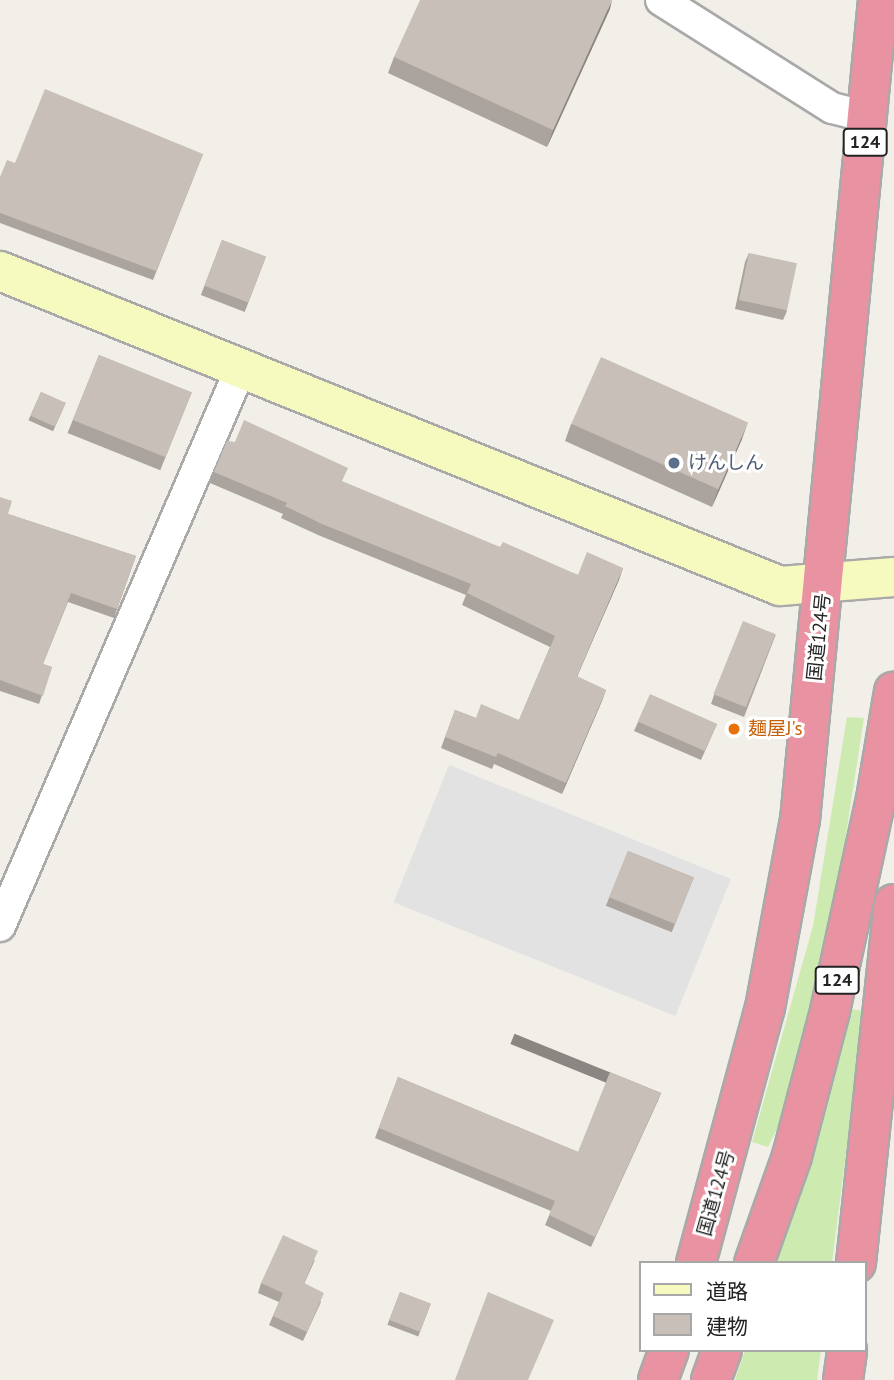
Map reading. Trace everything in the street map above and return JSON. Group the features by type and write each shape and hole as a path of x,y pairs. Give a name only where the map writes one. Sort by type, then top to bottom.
{"highway":[{"name":"国道124号","path":"697,1261 765,1008 800,820 878,0"},
{"name":"124","path":"755,1261 792,1156 830,1011 876,799 894,691"},
{"name":"124","path":"856,1261 894,904"},
{"path":"658,1380 668,1352"},
{"path":"680,1352 688,1380"},
{"path":"711,1380 721,1352"},
{"path":"844,1380 847,1352"}],"street":[{"path":"661,0 832,108 867,117"},
{"path":"0,271 780,586 894,576"},
{"path":"0,926 240,370"}],"green space":[{"path":"847,717 864,718 828,951 791,1100 768,1147 752,1142 813,926"},
{"path":"851,1009 864,1011 832,1261 776,1261"},
{"path":"744,1352 821,1352 817,1380 735,1380"}],"shaded area":[{"path":"449,765 731,879 675,1016 394,902"}],"building":[{"path":"420,0 612,0 553,130 394,57"},
{"path":"45,89 203,154 156,271 0,213 0,177 7,160 15,163"},
{"path":"222,240 266,257 248,303 204,286"},
{"path":"749,253 797,263 787,310 739,300"},
{"path":"99,355 192,392 165,457 73,420"},
{"name":"けんしん","path":"601,357 748,422 718,489 571,424"},
{"path":"41,392 66,403 55,427 30,416"},
{"path":"244,420 348,468 342,481 500,547 503,542 578,575 587,552 623,568 577,676 606,690 566,783 498,753 496,757 445,737 455,710 476,718 481,704 519,720 555,636 467,593 471,584 322,524 285,506 287,503 214,472 227,441 235,442"},
{"path":"0,497 12,501 8,514 136,556 117,609 71,593 43,664 52,667 43,696 0,680"},
{"path":"743,621 775,634 746,707 713,694"},
{"path":"650,694 717,724 704,751 638,721"},
{"path":"628,851 694,878 675,924 609,897"},
{"path":"610,1072 661,1093 595,1237 549,1215 555,1201 379,1128 398,1077 578,1152"},
{"path":"283,1235 318,1251 304,1283 324,1293 307,1332 273,1316 283,1293 261,1283"},
{"path":"400,1292 431,1304 420,1332 389,1320"},
{"path":"488,1292 554,1320 528,1380 455,1380"}],"place":[{"name":"けんしん","path":"674,463"},
{"name":"麺屋J's","path":"734,729"}]}
